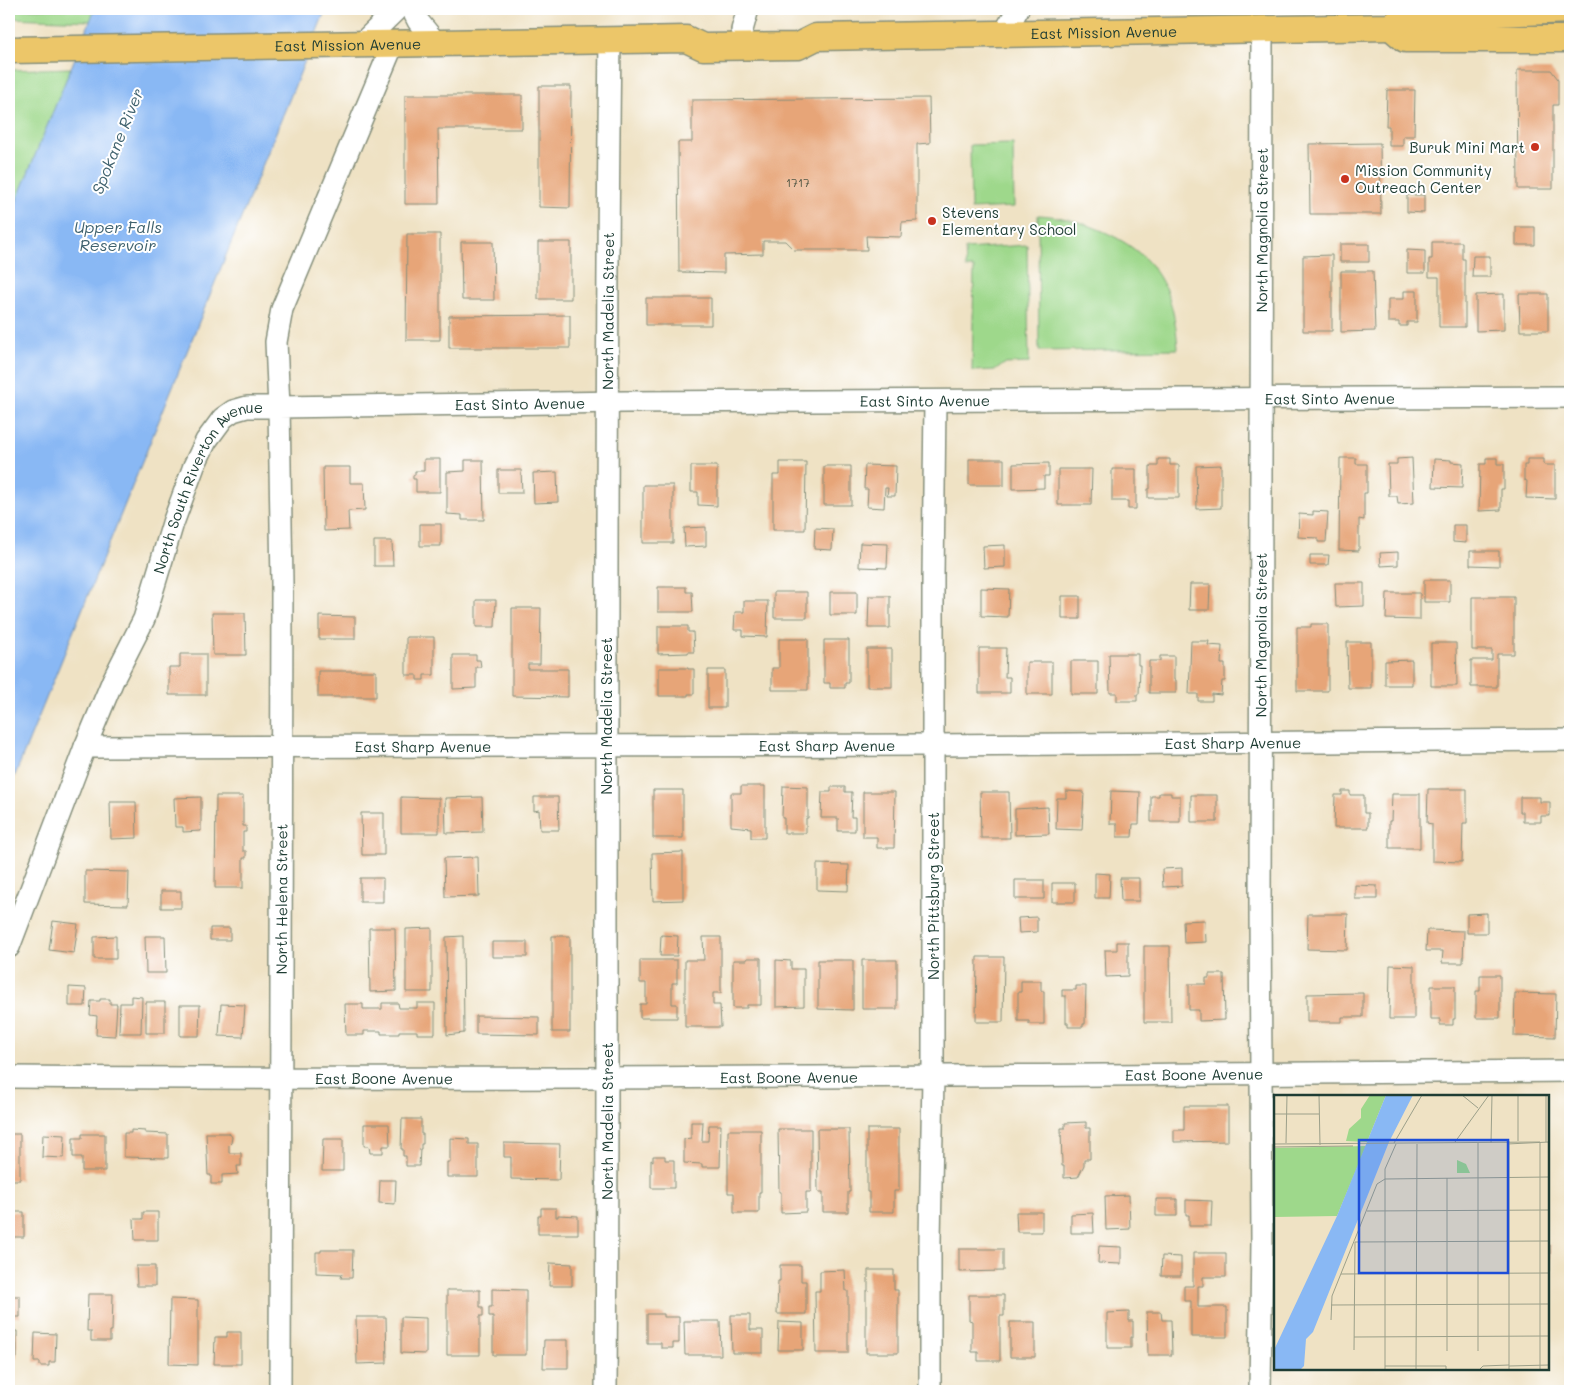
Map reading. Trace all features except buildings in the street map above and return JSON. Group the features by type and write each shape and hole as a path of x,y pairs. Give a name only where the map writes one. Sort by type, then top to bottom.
{"main road":[{"name":"East Mission Avenue","path":"11,51 686,39 702,30 745,19 798,29 816,37 1262,28 1405,17 1570,10"},
{"path":"1392,18 1405,39 1570,39"},
{"name":"East Mission Avenue","path":"686,39 702,47 798,46 816,37"}],"street":[{"path":"356,45 397,9"},
{"path":"412,9 418,21 436,44"},
{"path":"1004,34 1018,9"},
{"name":"North Magnolia Street","path":"1260,1391 1262,1241 1262,28"},
{"name":"North Madelia Street","path":"606,1391 608,1079 606,580 610,41"},
{"name":"North South Riverton Avenue","path":"9,947 85,747 113,680 144,619 173,524 194,466 206,442 223,418 233,411 247,407 279,407 276,342 282,310 393,44"},
{"name":"East Sinto Avenue","path":"279,407 1570,397"},
{"name":"North Pittsburg Street","path":"930,1391 930,1241 934,1076 933,578 935,401"},
{"name":"North Helena Street","path":"279,407 282,583 280,1391"},
{"name":"East Sharp Avenue","path":"85,747 1570,740"},
{"name":"East Boone Avenue","path":"9,1076 280,1079 608,1079 1570,1071"}],"green space":[{"path":"9,9 95,9 91,21 9,18"},
{"path":"71,68 68,75 9,219 9,70"},
{"path":"1013,144 1014,207 971,209 970,145"},
{"path":"1038,215 1069,219 1098,229 1134,249 1148,261 1158,275 1172,308 1178,349 1039,351"},
{"path":"1027,245 1029,363 1004,364 996,370 972,371 974,268 966,268 965,249"}],"water":[{"name":"Upper Falls Reservoir","path":"95,9 326,9 9,790 9,219"}],"place":[{"name":"Buruk Mini Mart","path":"1535,147"},
{"name":"Mission Community Outreach Center","path":"1345,179"},
{"name":"Stevens Elementary School","path":"932,221"}],"water label":[{"name":"Spokane River","path":"117,141"}]}
